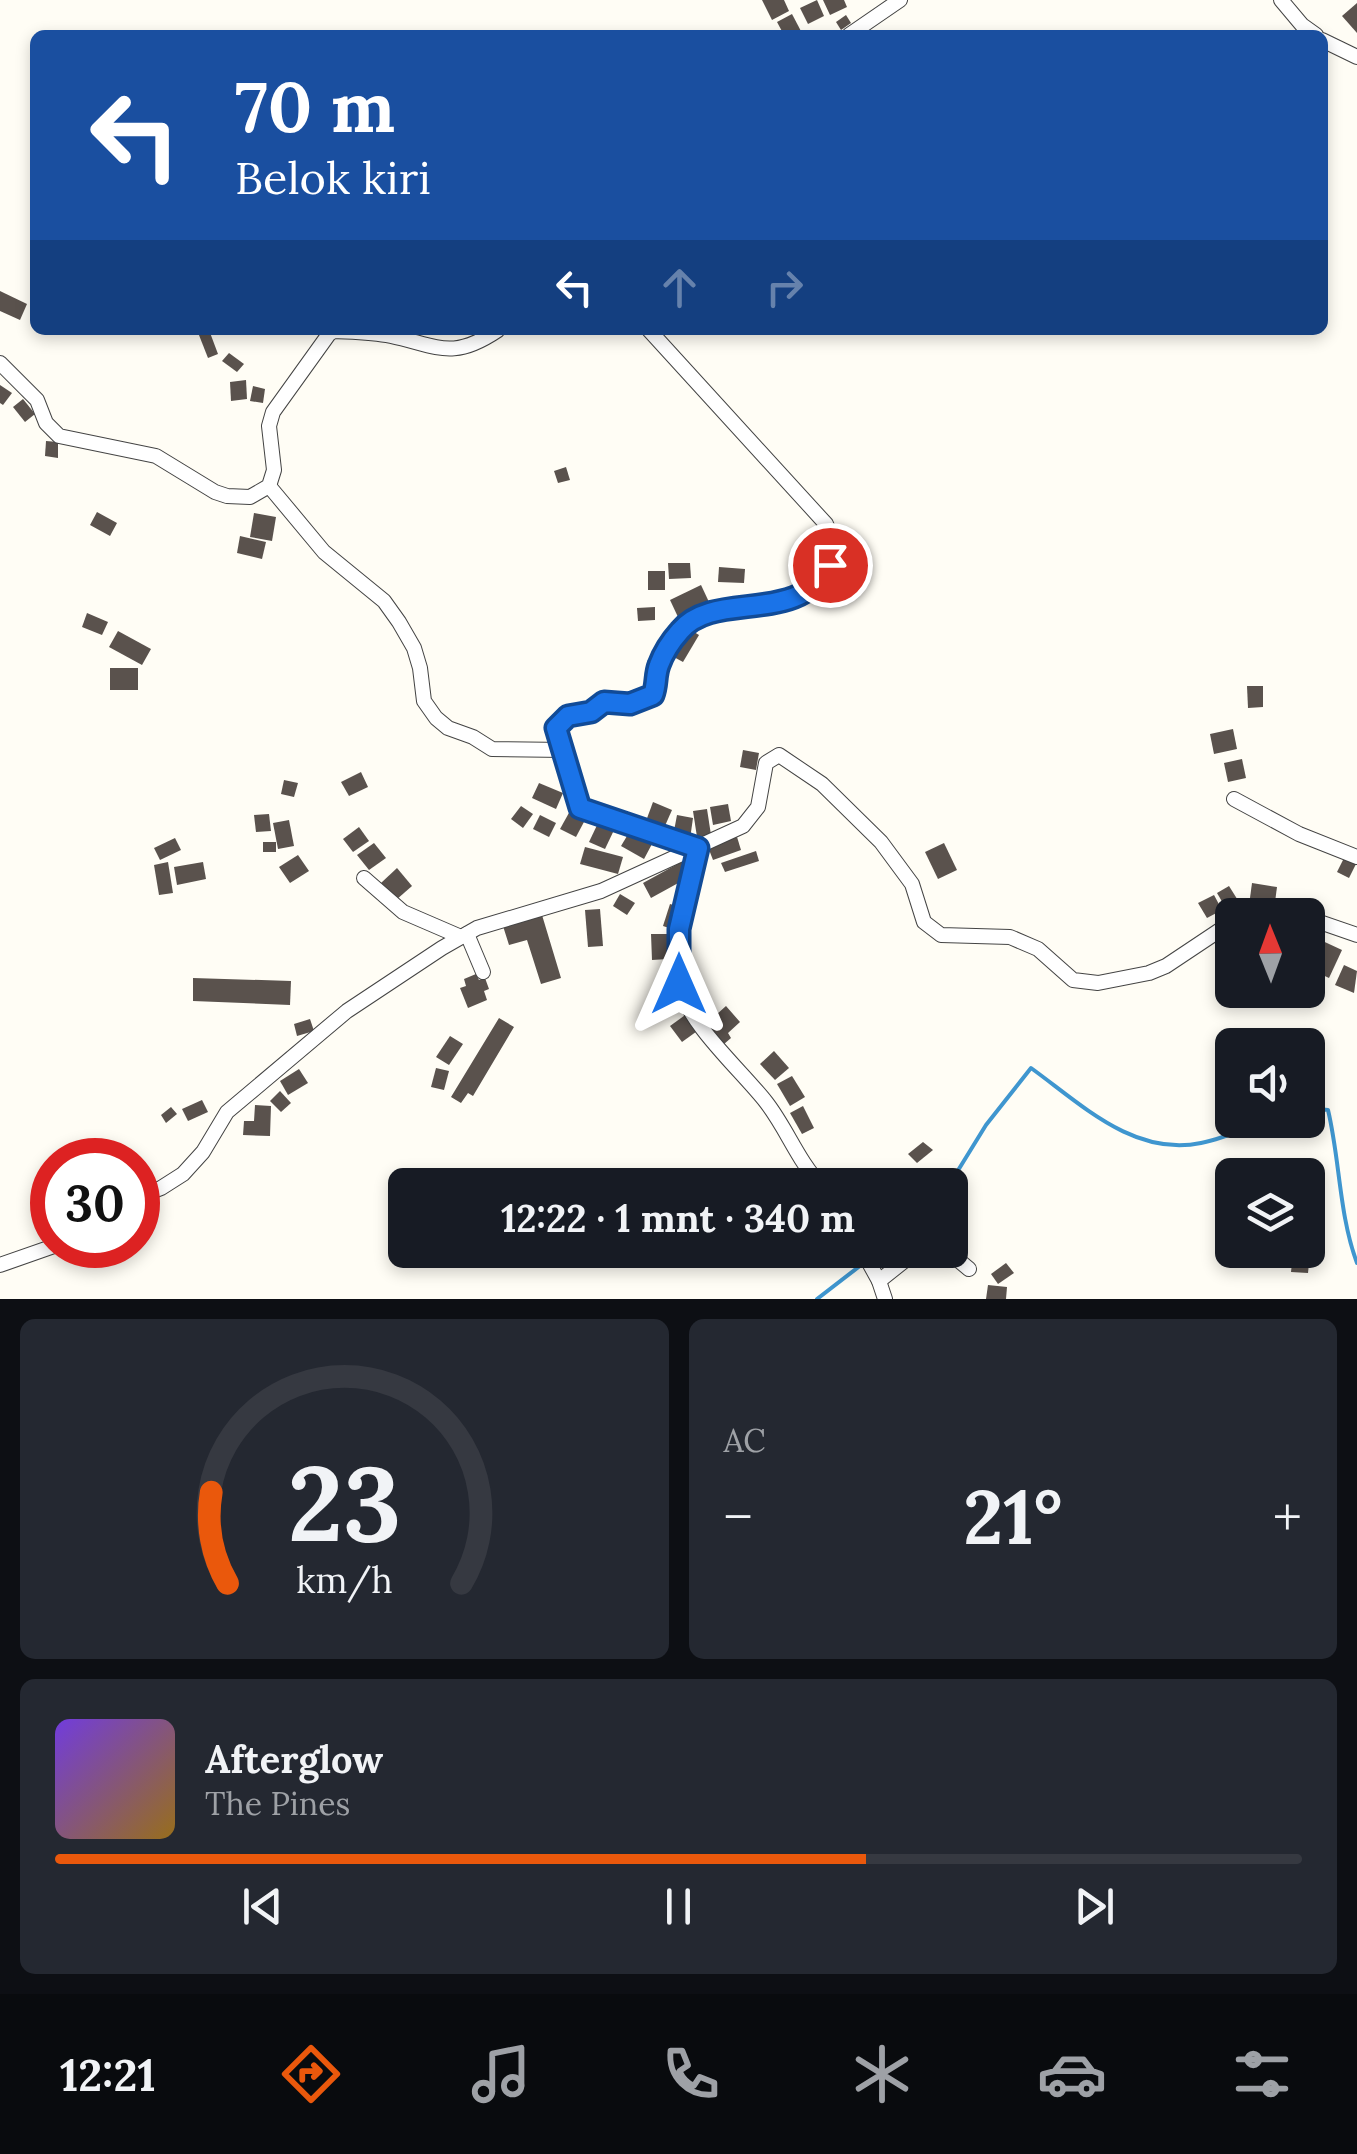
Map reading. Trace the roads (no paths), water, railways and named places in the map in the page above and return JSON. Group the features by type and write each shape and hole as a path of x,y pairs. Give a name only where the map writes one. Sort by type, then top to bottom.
{"street":[{"path":"856,30 900,0"},
{"path":"1281,0 1308,30"},
{"path":"1328,43 1357,56"},
{"path":"0,363 37,400 46,423 58,436 156,456 215,492 250,497 270,486 274,470 270,418 328,335"},
{"path":"388,335 435,350 448,350 490,335"},
{"path":"654,335 826,524 832,536 832,552 816,586 763,606 704,614 681,630 664,656 653,695 630,704 604,702 591,712 568,716 556,728 576,786 577,802 584,812 698,848"},
{"path":"270,486 324,552 384,602 414,648 424,701 436,718 492,749 565,750"},
{"path":"160,1188 183,1174 203,1152 227,1112 347,1011 464,935 601,892 743,826 755,813 766,763 778,755 809,774 881,842 912,884 924,922 941,935 1010,938 1038,948 1073,980 1098,983 1166,966 1215,933"},
{"path":"1234,799 1299,834 1357,857"},
{"path":"698,848 679,929 679,984 698,1019 768,1104 796,1146 805,1168"},
{"path":"364,878 404,912 464,935 483,972"},
{"path":"1325,924 1357,934"},
{"path":"0,1265 30,1257"},
{"path":"872,1268 885,1299"},
{"path":"879,1281 895,1268"}],"waterway":[{"path":"959,1168 986,1125 1031,1068 1089,1111 1131,1135 1177,1145 1219,1138"},
{"path":"1325,1110 1357,1263"},
{"path":"817,1299 857,1268"}]}
